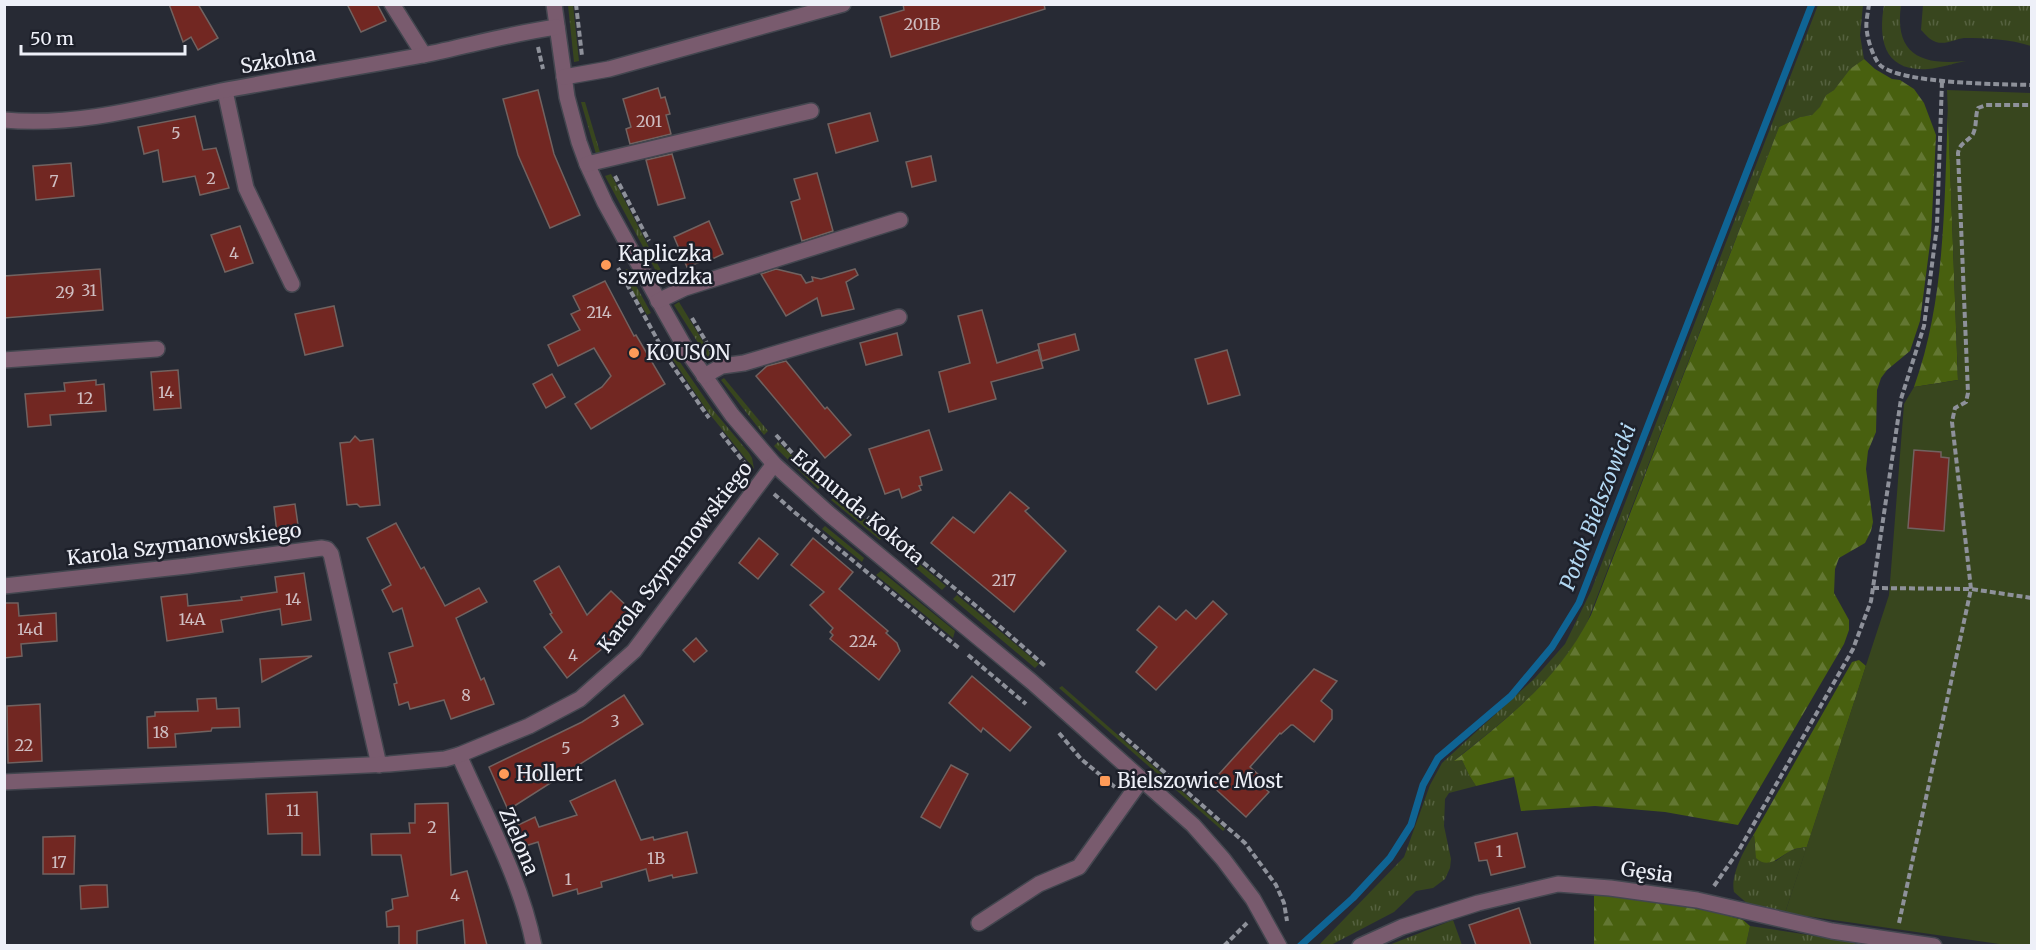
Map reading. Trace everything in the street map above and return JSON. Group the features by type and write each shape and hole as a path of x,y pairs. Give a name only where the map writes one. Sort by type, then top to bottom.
{"street":[{"path":"392,4 424,55"},
{"name":"Edmunda Kokota","path":"554,4 564,77 573,121 587,165 658,301 704,376 732,415 774,464 828,513 974,632 1193,825 1223,859 1253,899 1279,945"},
{"path":"564,77 609,69 843,4"},
{"name":"Szkolna","path":"4,120 36,121 110,114 424,55 557,27"},
{"path":"225,91 246,188 292,284"},
{"path":"587,165 811,111"},
{"path":"658,301 676,292 730,273 900,220"},
{"path":"704,376 722,366 744,363 899,317"},
{"path":"4,360 157,349"},
{"name":"Karola Szymanowskiego","path":"4,782 379,765 427,762 459,755 529,726 580,699 608,676 646,636 774,464"},
{"name":"Karola Szymanowskiego","path":"4,586 327,549 331,554 379,765"},
{"name":"Zielona","path":"459,755 511,872 534,945"},
{"path":"979,923 1039,884 1079,867 1122,793 1142,779"},
{"name":"Gęsia","path":"1360,945 1402,927 1478,903 1558,884 1610,888 1698,900 1832,931 1934,945"}],"path":[{"path":"576,4 585,74"},
{"path":"1869,4 1866,31 1879,65 1896,74 1942,81 2031,85"},
{"path":"1698,900 1717,883 1739,850 1853,649 1871,601 1900,399 1924,326 1937,226 1942,81"},
{"path":"1895,940 1971,589 1952,422 1955,408 1966,402 1968,393 1959,146 1971,137 1978,108 1986,105 2031,105"},
{"path":"607,160 655,251"},
{"path":"676,292 722,366"},
{"path":"770,428 801,461"},
{"path":"816,474 981,610 1052,672"},
{"path":"1873,588 1971,589 2031,598"},
{"path":"1119,732 1245,843 1276,885 1284,903 1287,924"},
{"path":"1244,916 1252,929"},
{"path":"1224,945 1247,922"}],"green space":[{"path":"568,5 573,5 579,61 574,62"},
{"path":"1818,5 1863,5 1860,35 1864,59 1850,69 1834,90 1826,95 1820,108 1812,115 1800,117 1779,127 1585,628 1558,667 1542,684 1510,715 1455,760 1462,760 1476,786 1449,793 1445,799 1444,826 1451,859 1445,879 1433,888 1416,891 1394,912 1331,945 1318,946 1404,857 1430,785 1442,763 1535,678 1565,644 1591,591"},
{"path":"1884,5 1901,5 1902,35 1907,46 1914,53 1936,61 1966,61 1938,68 1913,69 1893,59 1887,51 1882,30"},
{"path":"1923,5 2031,5 2031,46 2007,40 1981,38 1936,42 1921,30"},
{"path":"1864,59 1875,69 1914,89 1924,103 1936,135 1931,236 1920,321 1910,351 1887,370 1877,390 1876,432 1868,451 1866,469 1873,522 1871,531 1865,543 1839,558 1835,569 1834,593 1849,620 1849,630 1844,644 1738,825 1665,812 1595,806 1521,811 1514,777 1476,786 1462,760 1454,761 1531,696 1564,659 1578,638 1591,615 1779,127 1800,117 1812,115 1820,107 1826,95 1834,90 1850,69"},
{"path":"1947,90 2031,93 2031,945 2006,945 1785,913 1889,595 1904,404 1914,387 1958,380"},
{"path":"581,102 585,102 602,159 598,161"},
{"path":"1948,109 1958,380 1914,387 1932,319 1938,284 1942,250"},
{"path":"611,174 668,284 664,286 605,176"},
{"path":"627,269 651,313 647,315 622,272"},
{"path":"679,302 713,358 709,360 674,305"},
{"path":"675,355 713,410 749,453 754,469 708,412 671,357"},
{"path":"724,378 768,431 764,435 721,380"},
{"path":"778,442 822,485 818,489 774,446"},
{"path":"836,495 883,535 880,540 831,500"},
{"path":"825,526 864,558 862,562 822,529"},
{"path":"912,558 946,586 942,590 909,562"},
{"path":"881,571 955,631 953,638 876,575"},
{"path":"957,595 1039,664 1035,668 953,599"},
{"path":"1859,660 1866,666 1807,847 1797,848 1765,863 1756,858 1754,834 1852,662"},
{"path":"1062,686 1225,829 1223,831 1059,688"},
{"path":"1754,834 1755,849 1776,861 1791,850 1807,847 1785,913 1749,905 1734,892 1736,870"},
{"path":"1594,892 1696,907 1743,920 1750,926 1746,945 1594,945"},
{"path":"1453,920 1462,945 1389,945"},
{"path":"1750,926 1855,942 1855,946 1746,946"}],"building":[{"path":"169,4 198,4 218,38 198,50 191,37 183,42"},
{"path":"347,4 377,4 386,21 361,32"},
{"path":"903,4 1044,4 1045,9 891,57 880,17 904,10"},
{"path":"658,88 661,98 665,97 670,114 666,115 671,134 630,144 626,129 631,127 623,99"},
{"path":"538,90 554,154 580,215 550,228 518,155 503,99"},
{"path":"870,113 878,141 836,153 828,124"},
{"path":"195,116 203,150 216,148 229,188 200,195 195,176 163,182 158,150 144,154 138,127"},
{"path":"672,154 685,198 658,205 646,160"},
{"path":"931,156 936,181 912,187 906,162"},
{"path":"71,163 74,196 36,200 33,166"},
{"path":"817,173 833,231 802,241 791,202 800,199 794,179"},
{"path":"709,221 723,254 687,267 674,237"},
{"path":"240,226 253,263 225,272 211,235"},
{"path":"100,269 103,310 4,318 4,276"},
{"path":"776,269 801,275 806,283 813,281 812,277 821,279 855,269 858,275 846,282 854,309 822,316 817,298 786,316 761,274"},
{"path":"605,281 634,336 636,335 665,384 591,429 575,404 602,387 611,376 594,348 558,366 548,345 580,330 571,314 580,310 573,296"},
{"path":"334,306 343,346 305,355 295,314"},
{"path":"982,310 997,363 1038,350 1043,368 991,382 996,399 949,412 939,372 970,363 958,316"},
{"path":"897,333 902,355 866,365 860,343"},
{"path":"1075,334 1079,350 1042,361 1038,344"},
{"path":"1227,350 1240,395 1208,404 1195,359"},
{"path":"786,361 825,409 827,407 851,435 825,458 756,376 767,366"},
{"path":"178,370 181,408 154,410 151,372"},
{"path":"552,374 565,397 546,408 533,384"},
{"path":"96,380 96,385 104,384 106,411 50,415 51,425 28,427 25,394 65,391 64,383"},
{"path":"929,430 942,470 920,477 921,490 902,498 899,489 885,494 869,449"},
{"path":"355,436 360,441 373,439 380,505 360,507 357,504 347,505 340,443 350,442"},
{"path":"1914,450 1941,452 1941,457 1949,458 1944,531 1908,528"},
{"path":"1010,492 1029,508 1025,511 1066,551 1014,612 931,543 953,517 974,533"},
{"path":"295,504 299,532 277,534 274,507"},
{"path":"396,523 421,569 424,567 445,606 479,588 487,602 456,618 481,680 484,678 494,704 451,719 444,700 410,709 408,702 399,705 394,684 397,683 389,653 413,646 402,608 393,612 382,590 391,585 367,538"},
{"path":"759,538 778,554 758,579 739,563"},
{"path":"813,538 853,572 839,589 888,631 886,633 897,643 900,651 879,680 830,639 833,635 830,632 833,628 810,605 824,592 791,565"},
{"path":"559,566 587,615 611,591 635,614 603,648 567,678 544,647 562,632 550,614 552,613 534,581"},
{"path":"304,573 311,620 282,625 280,609 221,620 223,632 167,641 161,597 187,594 188,606 242,600 241,597 277,592 275,577"},
{"path":"1213,601 1227,614 1156,690 1136,672 1157,647 1137,630 1159,606 1176,620 1186,610 1196,619"},
{"path":"4,603 18,603 19,616 56,613 57,641 21,644 22,656 4,658"},
{"path":"696,638 707,651 694,662 683,650"},
{"path":"312,656 262,682 260,659"},
{"path":"1314,669 1337,681 1321,701 1332,710 1332,719 1314,742 1291,725 1280,733 1250,767 1260,776 1257,781 1269,792 1246,817 1210,784"},
{"path":"972,676 1031,727 1010,751 983,728 981,732 949,703"},
{"path":"624,695 643,724 508,810 489,767 582,722"},
{"path":"216,698 217,709 239,708 240,727 212,728 211,731 175,734 176,747 148,748 147,717 155,716 155,712 198,711 197,699"},
{"path":"40,704 42,761 8,763 7,706"},
{"path":"951,765 968,774 940,828 921,817"},
{"path":"615,780 641,840 653,837 654,840 687,832 697,873 673,878 672,875 649,881 646,869 601,882 602,887 578,894 577,889 553,896 538,842 525,846 516,826 535,817 539,827 577,815 570,801"},
{"path":"317,792 320,855 302,855 302,833 268,834 266,794"},
{"path":"448,803 451,875 467,871 487,945 465,945 463,920 417,931 417,945 399,945 399,926 387,927 386,912 393,909 392,899 408,896 401,855 372,855 371,834 410,833 409,823 415,823 415,804"},
{"path":"1517,833 1525,867 1491,875 1487,860 1479,861 1475,843"},
{"path":"75,836 74,874 43,874 43,837"},
{"path":"107,885 108,907 81,909 80,886"},
{"path":"1519,908 1531,945 1476,945 1469,925"}],"waterway":[{"name":"Potok Bielszowicki","path":"1300,946 1353,898 1390,858 1411,825 1423,785 1438,758 1511,696 1552,647 1579,603 1812,4"}],"place":[{"name":"Kapliczka szwedzka","path":"606,265"},
{"name":"KOUSON","path":"634,353"},
{"name":"Hollert","path":"504,774"},
{"name":"Bielszowice Most","path":"1105,781"}]}
